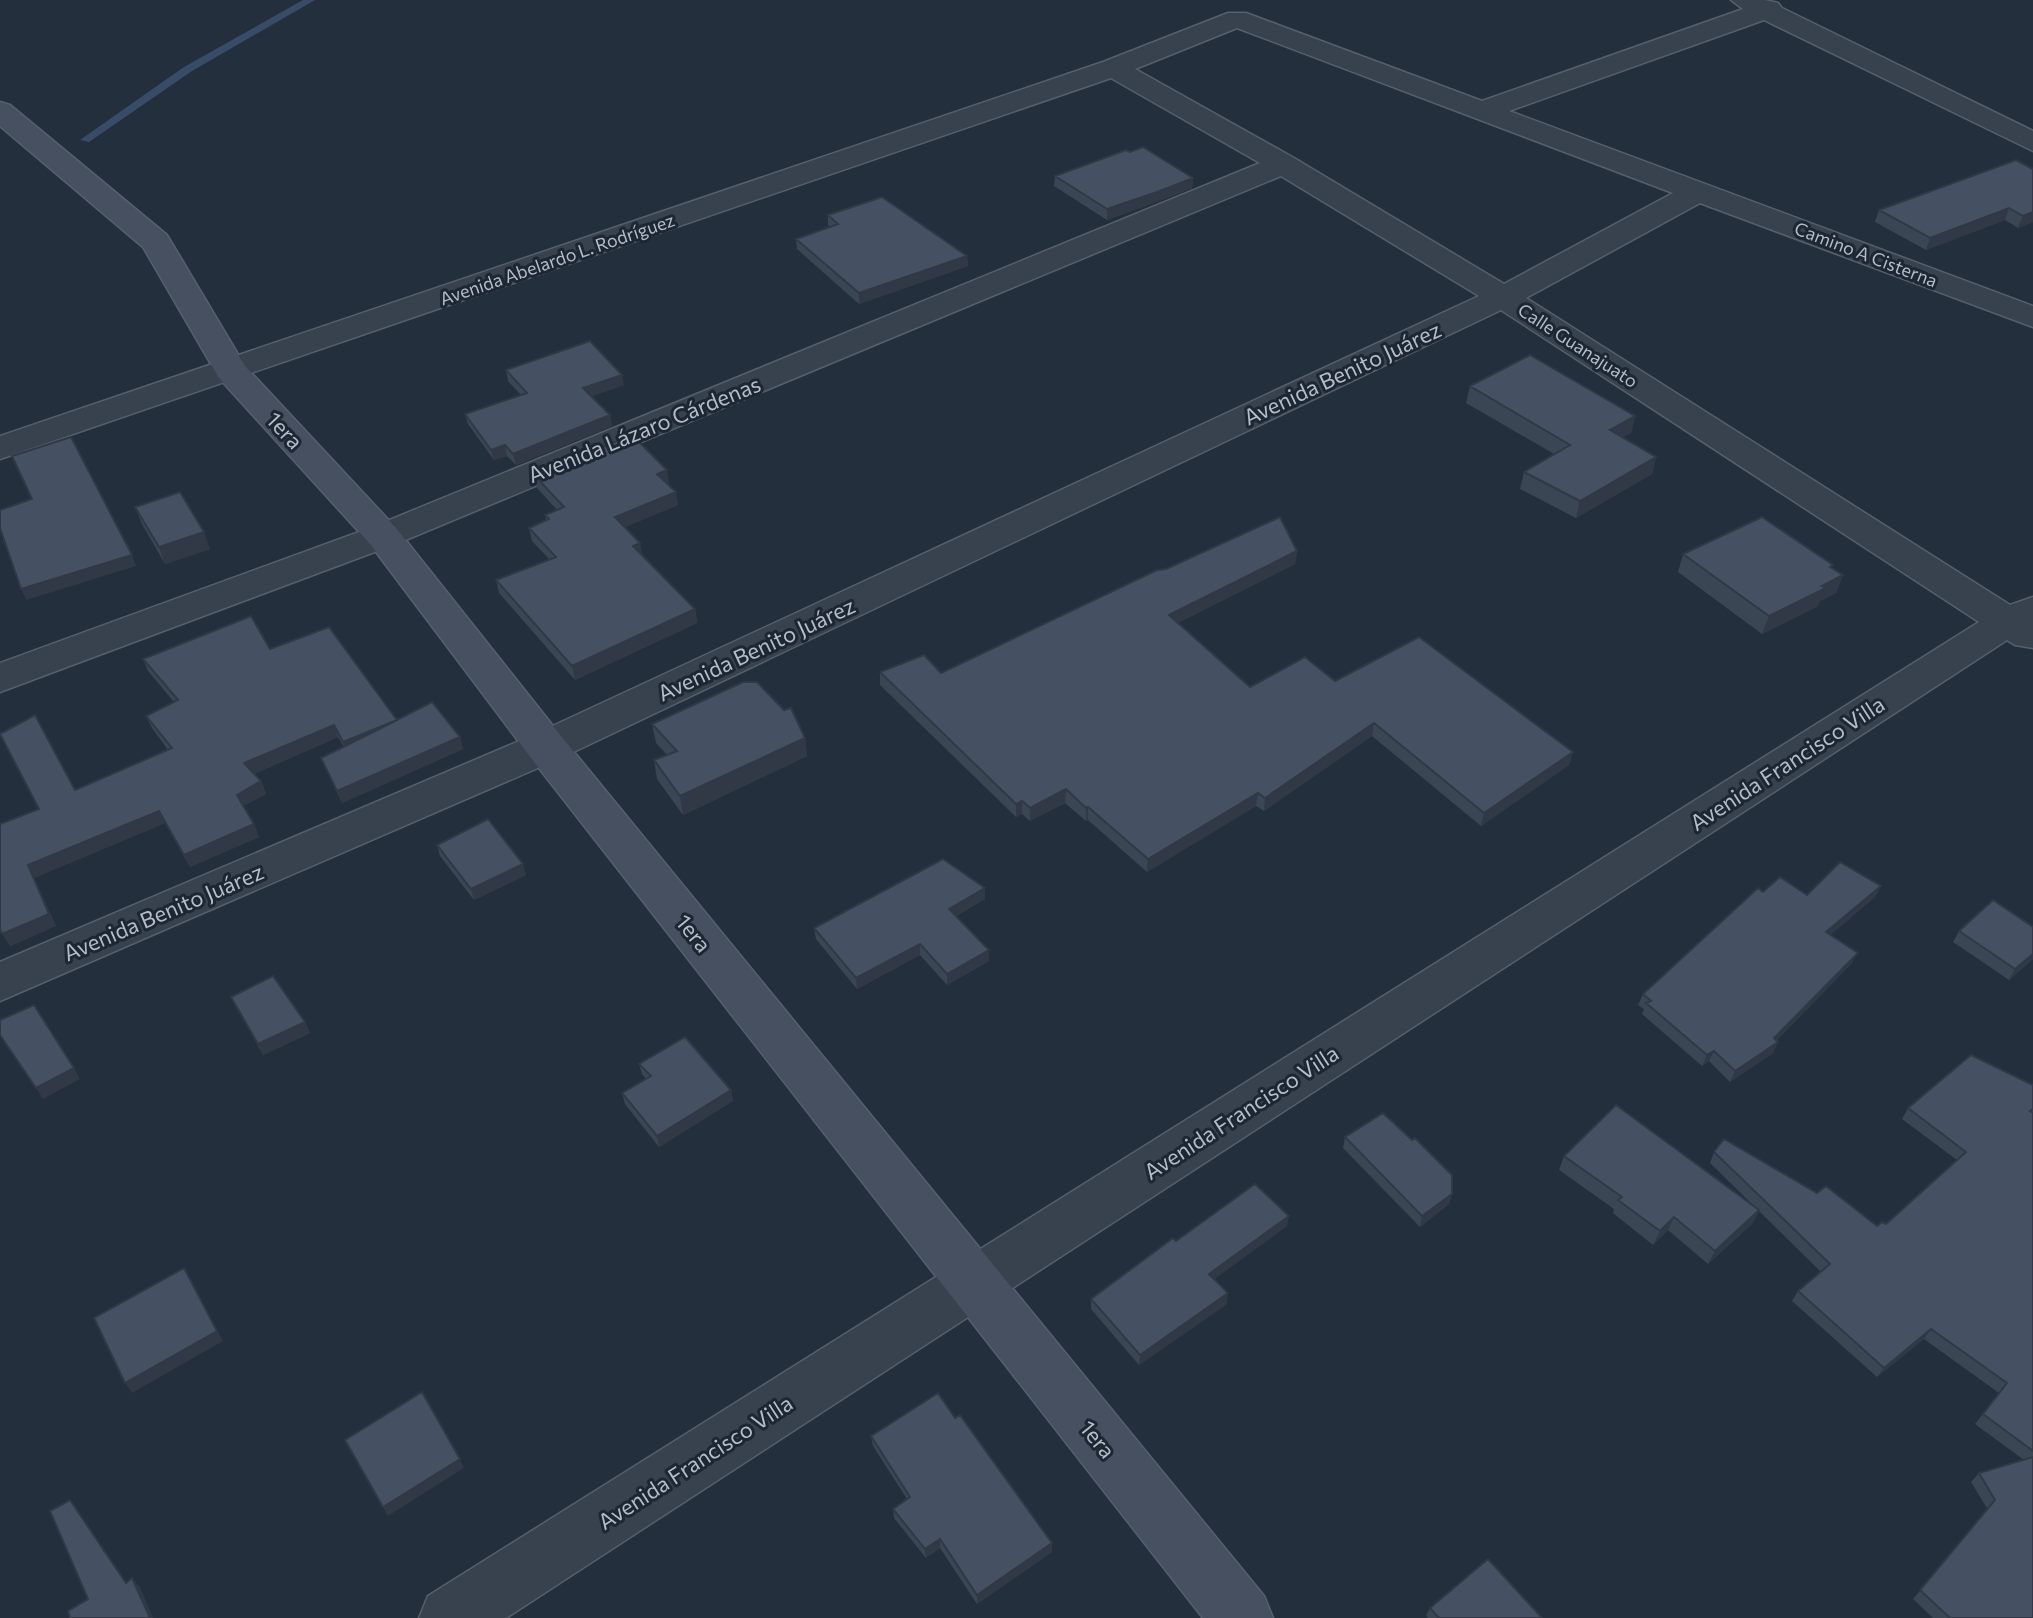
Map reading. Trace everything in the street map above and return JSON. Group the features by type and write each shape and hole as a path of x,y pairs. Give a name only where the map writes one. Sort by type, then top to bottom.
{"main road":[{"name":"1era","path":"0,111 156,242 231,371 383,536 546,747 1242,1618"}],"street":[{"name":"Camino A Cisterna","path":"1203,0 1237,19 2033,317"},
{"path":"1484,110 1757,5 2033,142"},
{"name":"Avenida Abelardo L. Rodríguez","path":"0,448 1113,68 1237,19"},
{"name":"Calle Guanajuato","path":"1113,68 1283,164 1503,297 2024,624"},
{"name":"Avenida Lázaro Cárdenas","path":"0,678 383,536 1283,164"},
{"name":"Avenida Benito Juárez","path":"0,982 546,747 1503,297 1699,191"},
{"name":"Avenida Francisco Villa","path":"450,1618 973,1284 2024,624"}],"building":[{"path":"1143,147 1193,178 1107,209 1055,176 1126,150 1130,152"},
{"path":"2016,160 2033,169 2033,212 2023,216 2009,208 1930,238 1879,210"},
{"path":"882,197 967,256 859,293 796,239 838,224 828,215"},
{"path":"590,341 622,375 583,388 610,415 513,454 505,445 491,450 465,414 527,393 506,370"},
{"path":"1530,355 1635,416 1610,430 1656,457 1580,501 1524,472 1570,445 1470,386"},
{"path":"632,435 667,470 657,474 676,492 615,517 640,543 633,546 695,609 572,666 496,580 556,557 529,528 549,519 545,515 564,507 534,475"},
{"path":"71,437 132,555 21,589 0,528 0,510 32,499 12,456"},
{"path":"180,492 204,532 159,547 135,507"},
{"path":"1280,517 1297,551 1169,615 1250,687 1305,657 1335,681 1419,637 1573,752 1484,813 1374,723 1265,798 1258,793 1148,859 1066,789 1030,808 1022,801 1016,804 880,672 924,655 941,673 1157,570 1166,569"},
{"path":"1762,517 1843,575 1822,586 1826,588 1769,616 1683,554"},
{"path":"251,616 270,649 329,627 397,720 343,742 334,725 244,763 261,781 237,795 254,824 184,855 159,811 28,865 49,914 2,934 0,824 39,809 0,734 35,715 75,790 172,748 146,716 178,700 143,659"},
{"path":"743,682 757,682 784,710 791,708 805,738 680,796 654,760 677,751 652,724"},
{"path":"432,702 460,737 337,791 321,758"},
{"path":"488,819 523,864 471,889 437,845"},
{"path":"943,859 985,888 949,909 989,950 947,974 920,944 856,978 814,928"},
{"path":"1840,862 1881,886 1826,932 1858,953 1774,1038 1778,1042 1735,1071 1714,1051 1707,1055 1646,1003 1651,1001 1643,994 1758,888 1763,892 1780,877 1807,895"},
{"path":"1993,900 2033,927 2033,954 2015,969 1959,931"},
{"path":"273,976 305,1022 258,1044 231,997"},
{"path":"34,1005 74,1068 36,1088 0,1035 0,1020"},
{"path":"685,1037 731,1090 657,1136 622,1093 651,1076 639,1064"},
{"path":"1971,1055 2033,1085 2033,1109 2030,1111 2033,1113 2033,1451 1983,1414 2007,1383 1931,1329 1884,1368 1798,1291 1830,1264 1714,1152 1724,1139 1817,1193 1826,1186 1877,1226 1882,1222 1886,1224 1966,1152 1908,1108"},
{"path":"1616,1105 1759,1210 1715,1251 1674,1217 1660,1231 1618,1200 1622,1197 1564,1156"},
{"path":"1383,1113 1412,1140 1415,1138 1452,1175 1452,1194 1422,1216 1345,1137"},
{"path":"1255,1184 1289,1216 1209,1274 1228,1293 1140,1355 1091,1299 1173,1238 1176,1241"},
{"path":"184,1268 217,1331 125,1383 94,1318"},
{"path":"422,1392 460,1459 383,1507 345,1440"},
{"path":"938,1393 955,1418 960,1415 1052,1543 977,1595 940,1539 925,1549 893,1509 910,1497 871,1436"},
{"path":"2033,1457 2033,1618 1950,1618 1920,1590 1995,1500 1979,1473"},
{"path":"70,1500 126,1583 132,1578 150,1618 70,1618 68,1611 88,1599 50,1511"},
{"path":"1488,1559 1542,1618 1439,1618 1430,1608"}],"waterway":[{"path":"85,140 188,69 310,0"}]}
